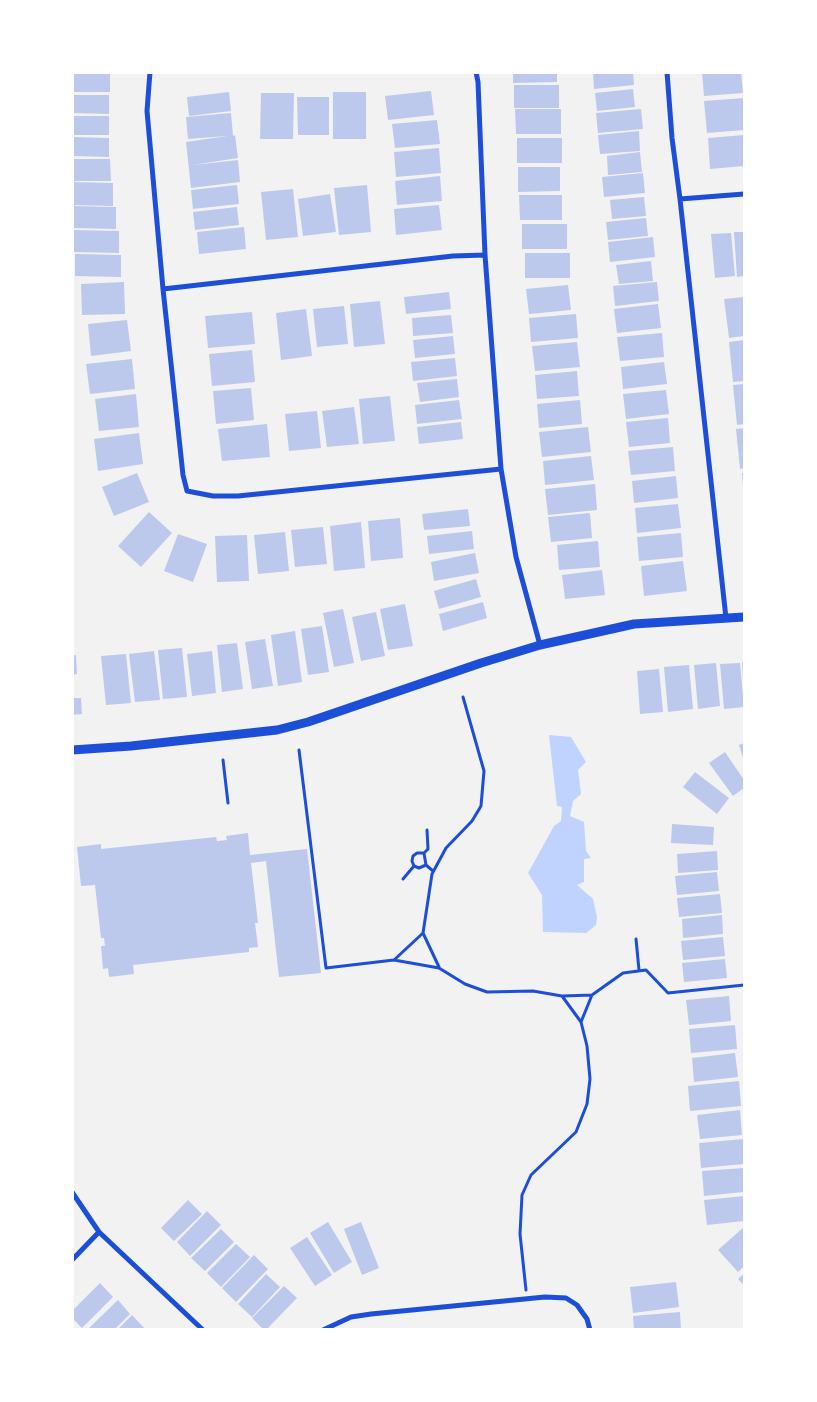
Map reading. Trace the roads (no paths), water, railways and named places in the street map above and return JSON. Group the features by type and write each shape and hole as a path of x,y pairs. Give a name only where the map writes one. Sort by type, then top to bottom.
{"street":[{"path":"150,72 147,111 163,288 183,476 187,491 213,496 238,496 501,469"},
{"path":"476,72 478,82 485,255 501,469 516,557 540,645"},
{"path":"667,72 672,138 726,618"},
{"path":"680,199 744,194"},
{"path":"163,288 453,256 485,255"},
{"path":"72,750 140,745 278,730 308,722 481,663 540,645 634,624 744,617"},
{"path":"72,1192 99,1232 203,1330"},
{"path":"72,1260 99,1232"},
{"path":"323,1330 351,1317 371,1314 545,1297 566,1298 577,1306 587,1319 590,1330"}],"water":[{"path":"549,735 571,737 586,762 578,770 581,794 573,801 570,816 584,822 586,851 591,858 584,859 584,882 577,885 593,899 597,917 596,925 586,933 543,932 542,895 528,873 554,826 561,821 562,807 557,806"}]}
